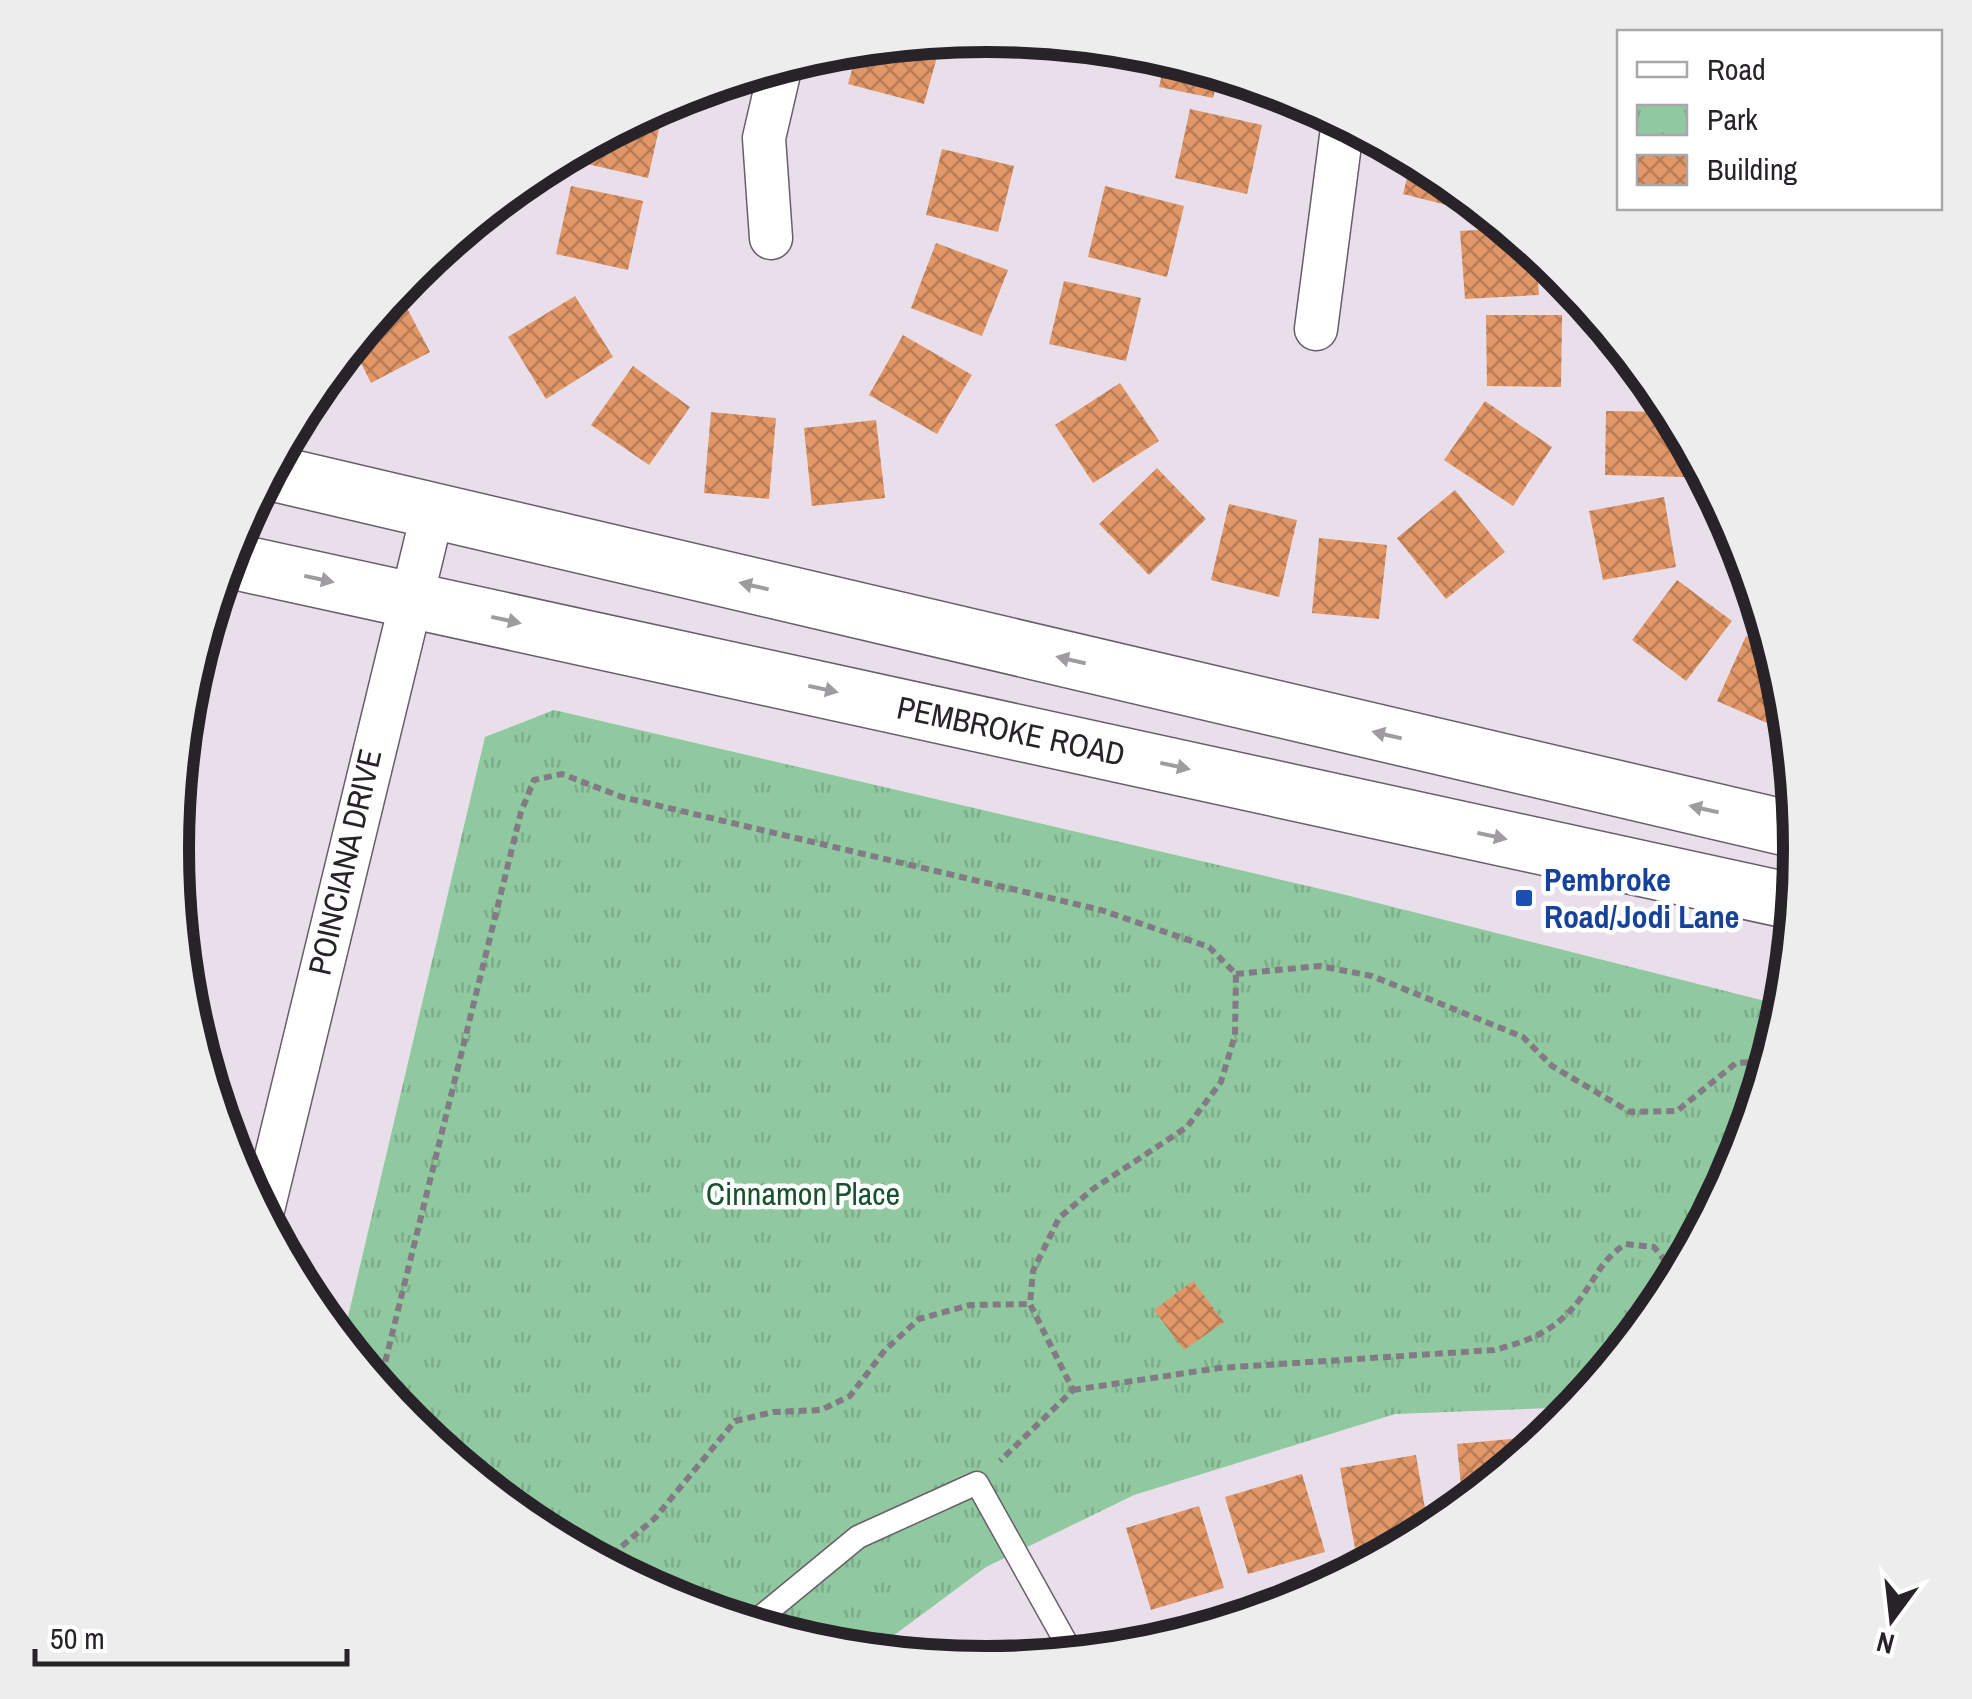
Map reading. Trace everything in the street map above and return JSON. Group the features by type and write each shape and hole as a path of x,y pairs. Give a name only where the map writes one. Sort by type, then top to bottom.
{"main road":[{"path":"283,475 1782,827"},
{"name":"PEMBROKE ROAD","path":"243,563 1781,899"}],"street":[{"path":"771,238 764,138 777,81"},
{"path":"1316,329 1341,136"},
{"name":"POINCIANA DRIVE","path":"267,1193 433,511"}],"lane":[{"path":"764,1614 858,1536 977,1483 1065,1642"}],"path":[{"path":"383,1370 521,812 534,780 562,774 622,797 1101,910 1208,947 1236,974 1235,1035 1221,1082 1188,1127 1093,1189 1059,1218 1032,1272 1030,1304 1073,1390"},
{"path":"1236,974 1320,966 1372,976 1523,1037 1552,1066 1630,1112 1677,1111 1736,1063 1754,1062"},
{"path":"977,1483 1073,1390 1219,1368 1494,1350 1533,1340 1562,1320 1601,1262 1624,1244 1654,1247 1667,1263"},
{"path":"613,1554 655,1518 735,1421 774,1412 820,1410 850,1396 885,1350 919,1319 970,1306 1030,1304"}],"green space":[{"name":"Cinnamon Place","path":"554,710 1338,893 1768,1002 1768,1005 1741,1106 1701,1202 1649,1292 1618,1335 1555,1408 1395,1414 1134,1495 986,1567 887,1640 831,1631 730,1604 681,1586 587,1540 501,1482 461,1449 387,1375 346,1324 485,737"}],"building":[{"path":"938,54 924,104 848,84 854,64"},
{"path":"1162,73 1216,87 1213,98 1159,87"},
{"path":"1190,109 1262,125 1247,194 1175,178"},
{"path":"660,122 648,178 581,163"},
{"path":"942,149 1014,166 998,232 926,215"},
{"path":"1408,174 1459,208 1403,194"},
{"path":"571,186 643,201 628,270 556,254"},
{"path":"1105,186 1184,206 1167,277 1088,257"},
{"path":"1486,229 1538,275 1539,295 1465,299 1460,231"},
{"path":"936,243 1008,270 982,336 911,308"},
{"path":"1064,281 1141,298 1126,361 1049,344"},
{"path":"575,296 613,357 546,399 508,337"},
{"path":"405,304 430,352 371,383 359,358"},
{"path":"1486,315 1562,315 1561,387 1487,386"},
{"path":"903,335 972,375 937,434 869,395"},
{"path":"633,366 690,407 649,465 591,425"},
{"path":"1120,383 1159,441 1093,483 1055,425"},
{"path":"1485,401 1552,447 1513,506 1444,460"},
{"path":"1606,411 1652,412 1685,468 1685,477 1605,475"},
{"path":"711,412 776,418 769,499 704,493"},
{"path":"876,420 885,498 812,506 804,428"},
{"path":"1157,468 1206,519 1149,575 1099,524"},
{"path":"1455,490 1505,552 1446,599 1397,538"},
{"path":"1664,497 1676,567 1603,580 1589,511"},
{"path":"1229,504 1297,520 1279,597 1211,580"},
{"path":"1319,538 1387,545 1379,619 1312,613"},
{"path":"1677,580 1732,621 1686,681 1632,640"},
{"path":"1746,636 1755,640 1773,726 1717,701"},
{"path":"1193,1281 1224,1322 1184,1350 1154,1310"},
{"path":"1523,1438 1461,1489 1457,1444"},
{"path":"1416,1455 1426,1514 1379,1543 1355,1548 1340,1468"},
{"path":"1302,1474 1325,1552 1248,1574 1225,1497"},
{"path":"1199,1506 1224,1588 1151,1610 1126,1528"}],"place":[{"name":"Pembroke Road/Jodi Lane","path":"1524,898"}]}
